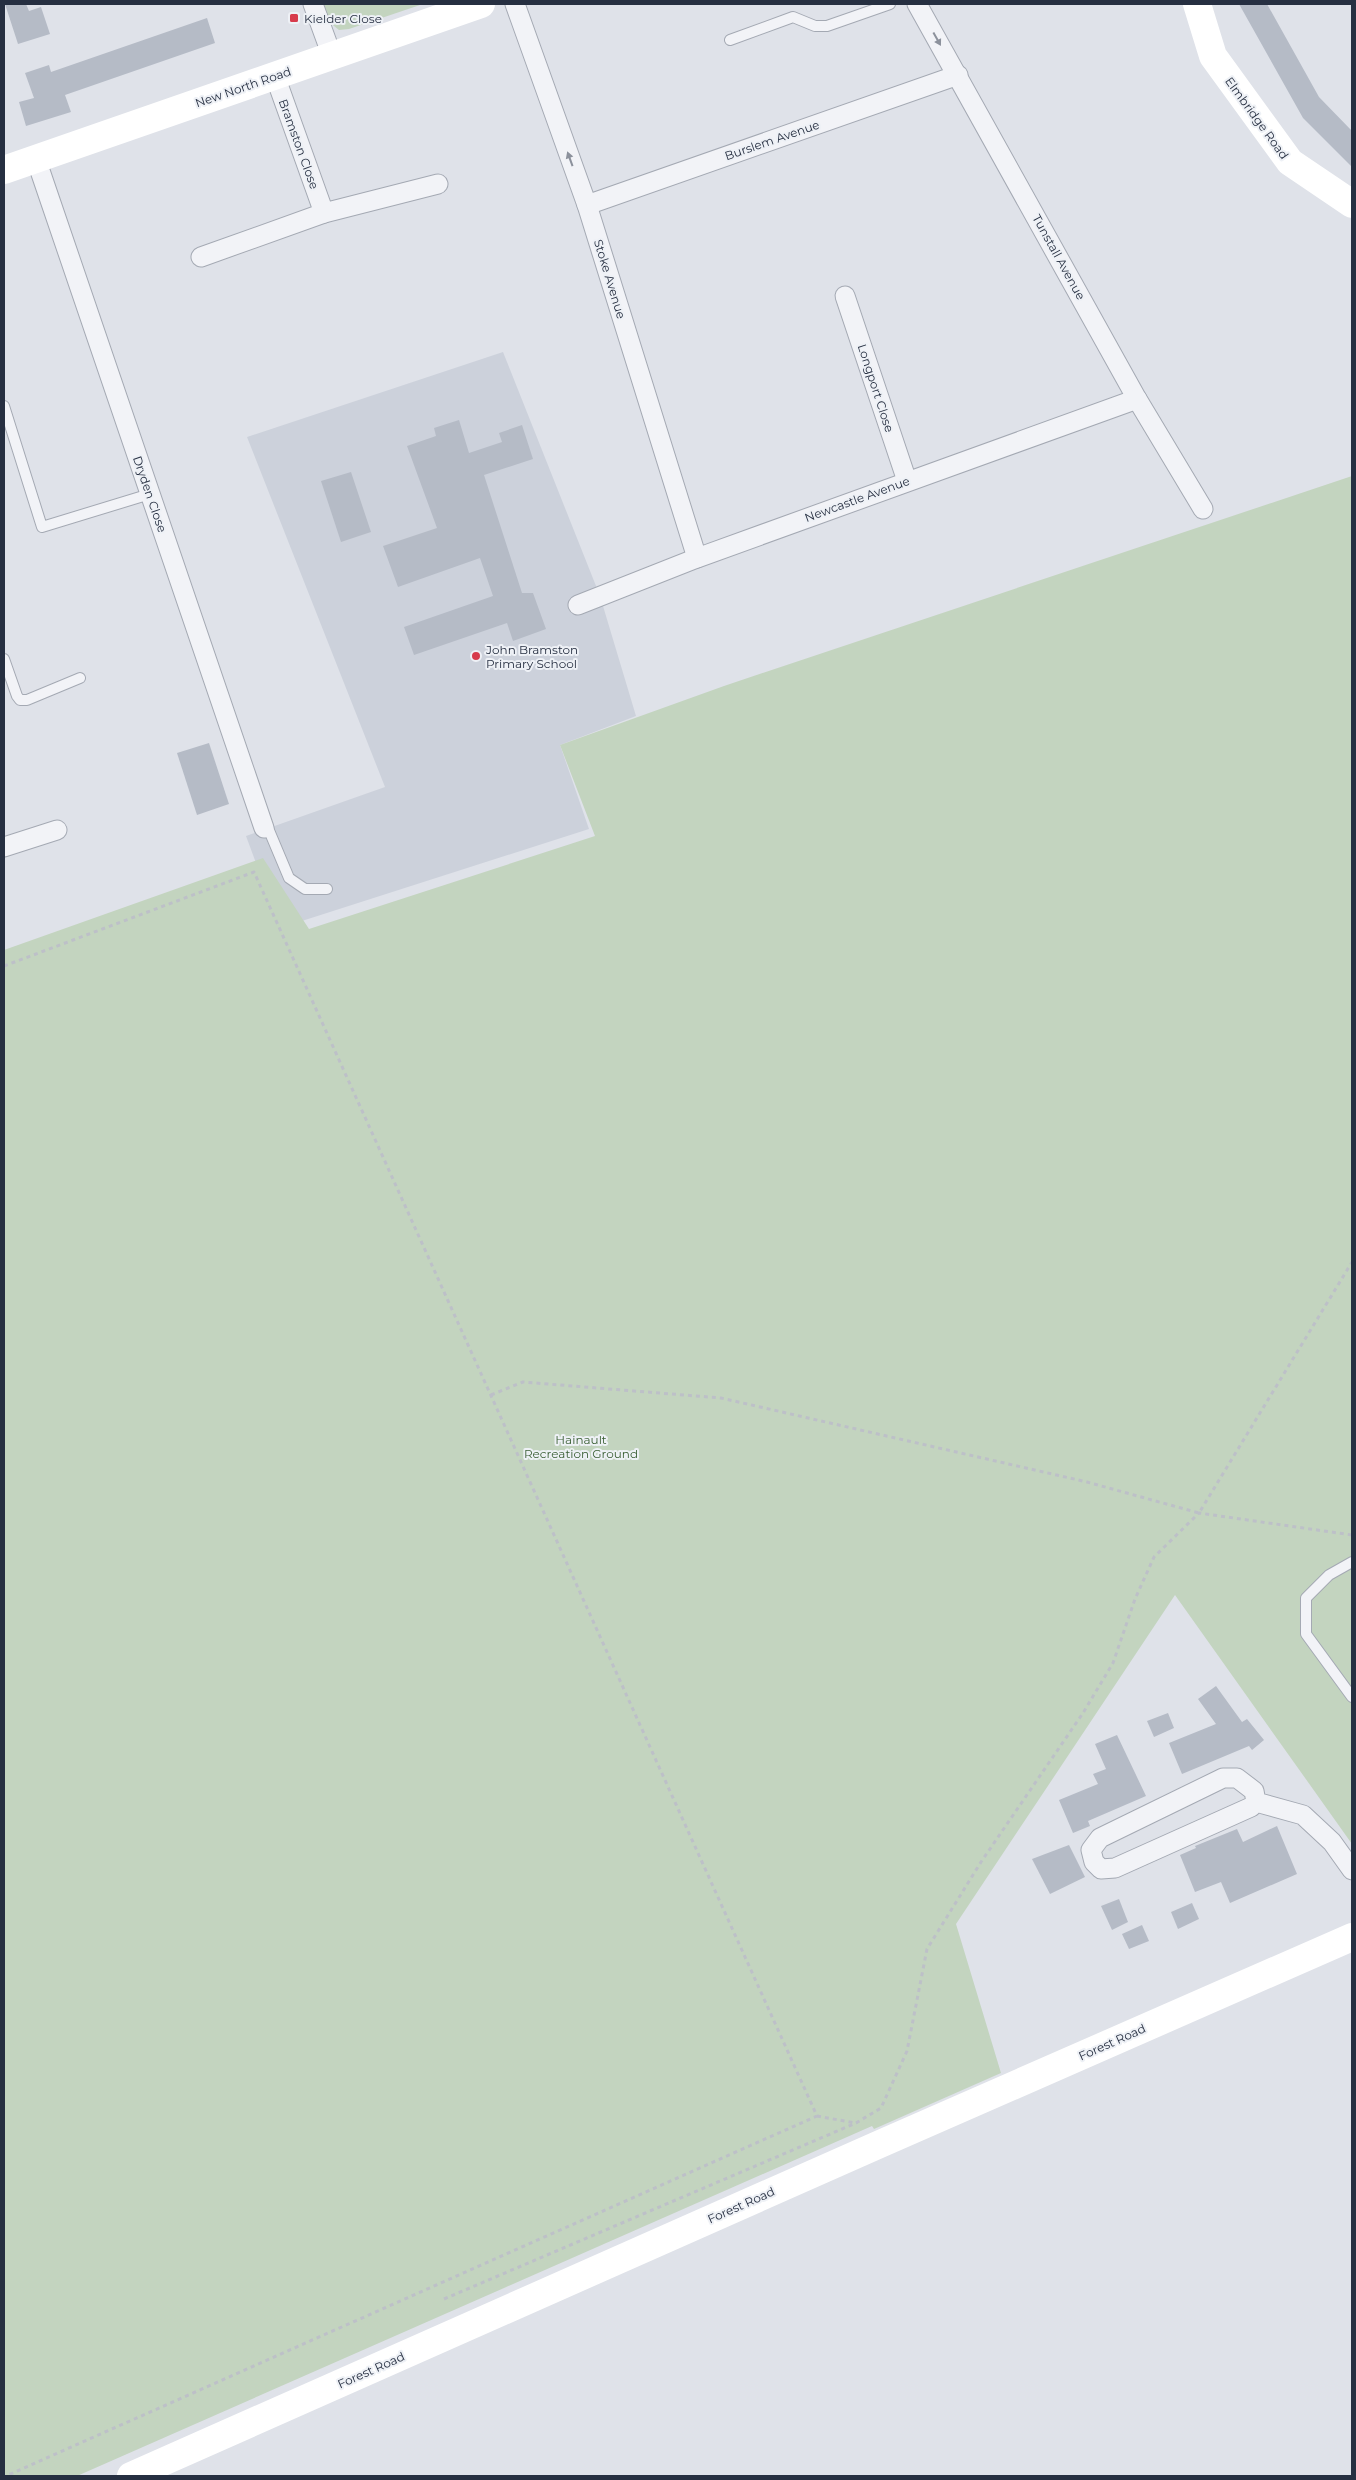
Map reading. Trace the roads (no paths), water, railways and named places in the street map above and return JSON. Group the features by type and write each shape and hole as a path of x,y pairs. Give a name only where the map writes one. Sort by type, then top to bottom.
{"street":[{"path":"313,4 332,56"},
{"name":"New North Road","path":"4,170 481,4"},
{"name":"Stoke Avenue","path":"515,4 587,205 697,558"},
{"name":"Tunstall Avenue","path":"917,4 1137,399 1203,509"},
{"name":"Elmbridge Road","path":"1197,4 1212,56 1290,162 1352,204"},
{"name":"Burslem Avenue","path":"587,205 958,75"},
{"name":"Bramston Close","path":"275,76 324,213"},
{"name":"Dryden Close","path":"36,159 264,828"},
{"path":"201,257 324,213 438,184"},
{"name":"Longport Close","path":"845,296 907,481"},
{"name":"Newcastle Avenue","path":"578,605 697,558 1137,399"},
{"path":"4,847 57,830"},
{"path":"1223,1778 1237,1778 1254,1791 1256,1802 1251,1807 1115,1868 1101,1869 1094,1862 1091,1850 1100,1838 1223,1778"},
{"path":"1256,1802 1303,1816 1332,1842 1352,1870"},
{"name":"Forest Road","path":"132,2476 1352,1937"}],"lane":[{"path":"730,40 793,17 815,26 827,26 890,4"},
{"path":"4,406 42,527 150,494"},
{"path":"4,659 20,700 27,700 80,678"},
{"path":"264,828 268,828 290,878 305,889 327,889"},
{"path":"1352,1562 1329,1575 1306,1598 1306,1634 1352,1697"}],"place":[{"name":"Kielder Close","path":"294,18"},
{"name":"John Bramston Primary School","path":"476,656"}],"park label":[{"name":"Hainault Recreation Ground","path":"581,1446"}]}
